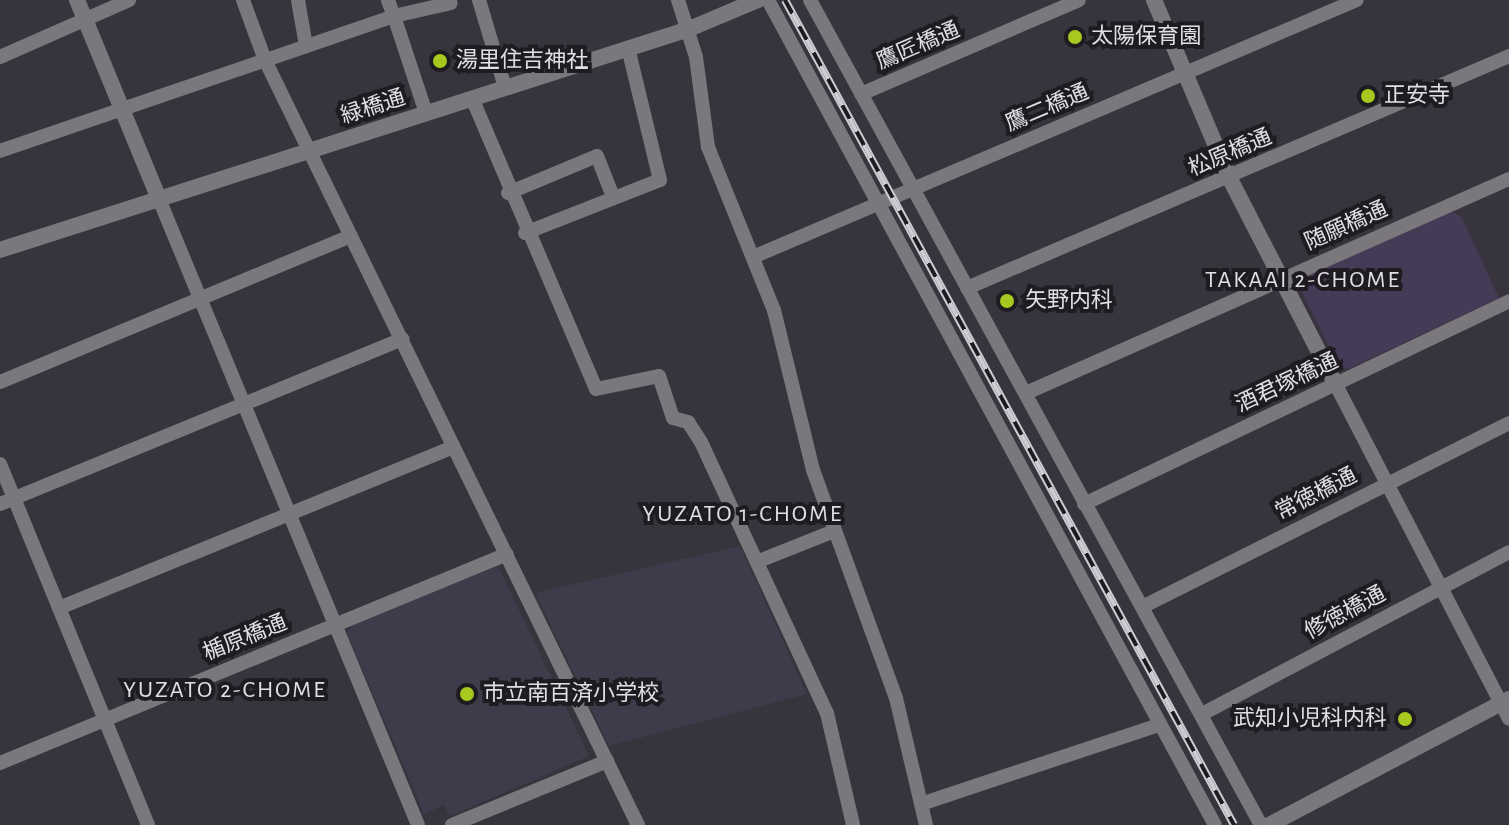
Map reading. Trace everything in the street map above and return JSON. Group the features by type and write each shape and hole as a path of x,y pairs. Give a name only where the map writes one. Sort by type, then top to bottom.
{"street":[{"path":"77,0 202,300 332,626 418,825"},
{"path":"0,57 129,0"},
{"path":"243,0 265,60 638,825"},
{"path":"298,0 306,46"},
{"path":"388,0 426,113"},
{"path":"479,0 505,87"},
{"path":"678,0 689,29 708,147 753,257 834,531 896,698 926,825"},
{"name":"緑橋通","path":"0,250 689,29 758,0"},
{"path":"768,0 1215,825"},
{"path":"810,0 1261,825"},
{"name":"鷹匠橋通","path":"861,94 1079,0"},
{"path":"1154,0 1229,177 1441,587 1505,701 1509,719"},
{"name":"鷹二橋通","path":"753,257 1357,0"},
{"path":"0,151 394,16 453,1"},
{"path":"525,233 612,194 660,180 628,48"},
{"name":"松原橋通","path":"967,288 1509,56"},
{"path":"472,98 525,233 596,389 659,376 673,418 688,422 701,442 759,561 827,713 853,825"},
{"path":"508,193 597,156 612,194"},
{"name":"随願橋通","path":"1026,393 1509,179"},
{"path":"0,382 351,236"},
{"name":"酒君塚橋通","path":"1084,504 1509,301"},
{"path":"7,501 402,339"},
{"name":"常徳橋通","path":"1144,606 1509,423"},
{"path":"59,608 453,447"},
{"path":"0,464 7,501 59,608 148,825"},
{"path":"759,561 834,531"},
{"name":"修徳橋通","path":"1202,714 1509,552"},
{"name":"楯原橋通","path":"0,763 507,554"},
{"path":"1270,825 1505,701"},
{"path":"921,804 1159,725"},
{"path":"452,825 607,761"}],"shaded area":[{"path":"1451,212 1461,216 1499,298 1348,369 1339,367 1300,288 1304,277"},
{"name":"市立南百済小学校","path":"740,546 807,694 609,746 535,593"},
{"name":"市立南百済小学校","path":"498,566 589,756 450,816 444,805 424,814 347,633 353,622"}],"railway":[{"path":"785,0 1234,825"}],"place":[{"name":"太陽保育園","path":"1075,37"},
{"name":"湯里住吉神社","path":"440,61"},
{"name":"正安寺","path":"1368,96"},
{"name":"矢野内科","path":"1007,301"},
{"name":"市立南百済小学校","path":"467,694"},
{"name":"武知小児科内科","path":"1405,719"}],"district":[{"name":"TAKAAI 2-CHOME","path":"1303,281"},
{"name":"YUZATO 1-CHOME","path":"743,515"},
{"name":"YUZATO 2-CHOME","path":"225,691"}]}
